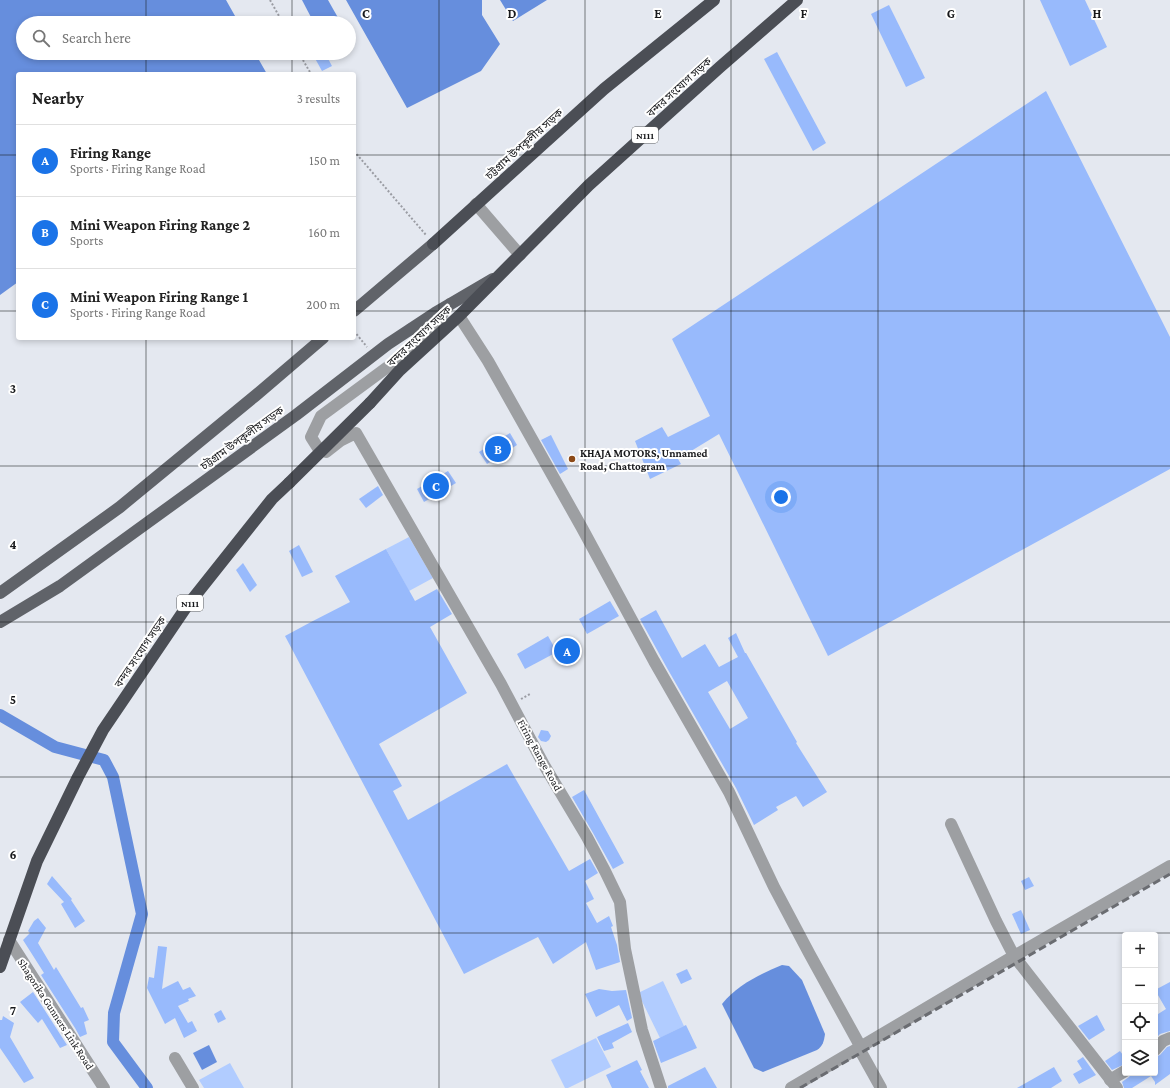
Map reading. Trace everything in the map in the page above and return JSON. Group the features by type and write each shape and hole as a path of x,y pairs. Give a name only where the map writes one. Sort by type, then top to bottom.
{"highway":[{"name":"চট্টগ্রাম উপকূলীয় সড়ক","path":"433,244 604,90 714,0"},
{"name":"বন্দর সংযোগ সড়ক","path":"9,940 38,861 78,777 103,730 187,606 272,499 370,403 400,370 459,316 589,186 720,67 797,0"},
{"name":"N111","path":"0,967 9,940"}],"main road":[{"name":"চট্টগ্রাম উপকূলীয় সড়ক","path":"356,309 433,244"},
{"name":"চট্টগ্রাম উপকূলীয় সড়ক","path":"0,622 60,586 290,419 373,355 434,313 499,276"},
{"name":"চট্টগ্রাম উপকূলীয় সড়ক","path":"0,594 120,507 256,396 321,340"}],"street":[{"path":"476,204 520,255"},
{"path":"411,329 423,328 427,336 450,304"},
{"path":"459,316 488,361 582,528 654,661 729,792 774,887 858,1042 861,1052 881,1088"},
{"name":"Firing Range Road","path":"427,336 402,357 321,416 311,437 318,448 326,452 340,441 356,433 501,684 544,765 587,837 620,902 625,949 642,1030 661,1088"},
{"path":"951,824 1014,956 1114,1084 1122,1075"},
{"path":"790,1088 1170,866"},
{"name":"Shagorika Gunners Link Road","path":"9,940 104,1088"},
{"path":"1158,1046 1162,1041 1170,1038"},
{"path":"174,1058 193,1088"}],"path":[{"path":"270,0 278,16"},
{"path":"303,60 310,72"},
{"path":"356,153 433,244"},
{"path":"356,334 373,355"}],"shaded area":[{"path":"0,0 226,0 235,16 16,16 16,60 259,60 266,72 16,72 16,283 0,295"},
{"path":"302,0 328,0 337,16 310,16"},
{"path":"346,0 482,0 482,15 500,44 481,71 407,108"},
{"path":"500,0 547,0 513,21"},
{"path":"409,537 433,578 409,591 386,549"},
{"path":"782,965 789,966 802,980 825,1037 822,1045 817,1050 763,1072 754,1068 722,1004 735,991 757,976"},
{"path":"663,981 684,1026 660,1038 638,993"},
{"path":"596,1038 611,1067 568,1088 565,1088 551,1060"},
{"path":"209,1045 217,1062 202,1070 193,1053"},
{"path":"230,1063 244,1088 204,1088 199,1080"}],"building":[{"path":"1040,0 1085,0 1107,47 1070,66"},
{"path":"889,5 925,78 906,87 871,14"},
{"path":"777,52 826,143 813,151 764,59"},
{"path":"316,60 329,60 332,66 322,71"},
{"path":"1046,91 1170,337 1170,469 828,656 719,434 678,459 681,464 650,479 635,441 662,427 668,437 710,416 672,339"},
{"path":"510,433 517,445 487,464 479,452"},
{"path":"551,435 568,469 560,474 541,440"},
{"path":"448,471 456,483 424,502 417,489"},
{"path":"378,486 383,495 366,508 359,499"},
{"path":"299,545 313,572 302,577 289,551"},
{"path":"386,549 415,601 437,589 452,614 430,627 467,693 379,744 402,786 393,791 408,820 507,764 569,871 590,859 598,873 585,881 594,899 586,903 597,923 609,916 613,926 611,927 617,945 620,962 596,970 586,942 553,964 538,937 464,974 285,636 350,602 335,576"},
{"path":"243,563 257,585 250,592 236,570"},
{"path":"610,601 619,616 587,634 579,619"},
{"path":"656,610 682,658 705,644 719,667 738,657 728,638 736,633 745,653 797,742 796,743 827,792 803,807 796,796 776,807 778,810 754,825 736,788 640,619","holes":["727,681 748,718 730,729 708,692"]},
{"path":"548,636 557,652 525,669 517,654"},
{"path":"541,730 548,731 551,736 546,742 541,741 538,737"},
{"path":"584,790 624,863 613,869 572,797"},
{"path":"52,876 72,899 71,900 85,921 75,928 61,904 64,902 47,884"},
{"path":"1029,877 1034,886 1025,890 1021,881"},
{"path":"1021,910 1030,930 1021,934 1012,914"},
{"path":"38,918 46,928 38,943 54,970 56,967 81,1008 83,1007 89,1020 84,1022 87,1034 80,1037 41,975 44,973 23,940 30,933 28,931 34,921"},
{"path":"158,946 167,947 162,989 178,981 183,990 190,987 196,996 188,999 189,1001 178,1006 188,1023 192,1021 197,1031 184,1038 175,1018 165,1024 147,988 149,977 154,978"},
{"path":"687,969 692,979 681,984 676,974"},
{"path":"1170,982 1170,1031 1158,1036 1158,1014 1166,1009 1158,995 1158,988"},
{"path":"599,989 612,991 626,990 632,1018 627,1021 619,1005 596,1017 585,994"},
{"path":"33,992 67,1045 60,1048 42,1019 38,1023 20,1002"},
{"path":"221,1010 226,1019 218,1023 214,1014"},
{"path":"1097,1015 1105,1030 1089,1040 1078,1026"},
{"path":"3,1016 14,1023 10,1037 34,1078 24,1083 0,1048 0,1020 2,1020"},
{"path":"628,1023 632,1032 612,1043 614,1048 604,1051 597,1037"},
{"path":"686,1025 697,1048 661,1063 653,1041"},
{"path":"1170,1046 1170,1074 1155,1085 1155,1082 1151,1076 1158,1076 1158,1056"},
{"path":"1120,1051 1122,1054 1122,1065 1112,1070 1105,1061"},
{"path":"1083,1057 1096,1075 1079,1084 1073,1074 1082,1069 1077,1061"},
{"path":"637,1060 642,1070 640,1071 649,1088 612,1088 606,1075"},
{"path":"705,1067 717,1088 668,1088 668,1086"},
{"path":"1054,1067 1062,1081 1051,1088 1017,1088"},
{"path":"1151,1076 1132,1088 1124,1088 1122,1082 1129,1077"}],"waterway":[{"path":"0,715 55,747 104,760 113,777 142,914 114,1013 113,1042 147,1088"}],"railway":[{"path":"800,1088 1170,874"}],"place":[{"name":"Mini Weapon Firing Range 2","path":"498,449"},
{"name":"KHAJA MOTORS, Unnamed Road, Chattogram","path":"572,459"},
{"name":"Mini Weapon Firing Range 1","path":"436,486"},
{"name":"Firing Range","path":"567,651"}]}
